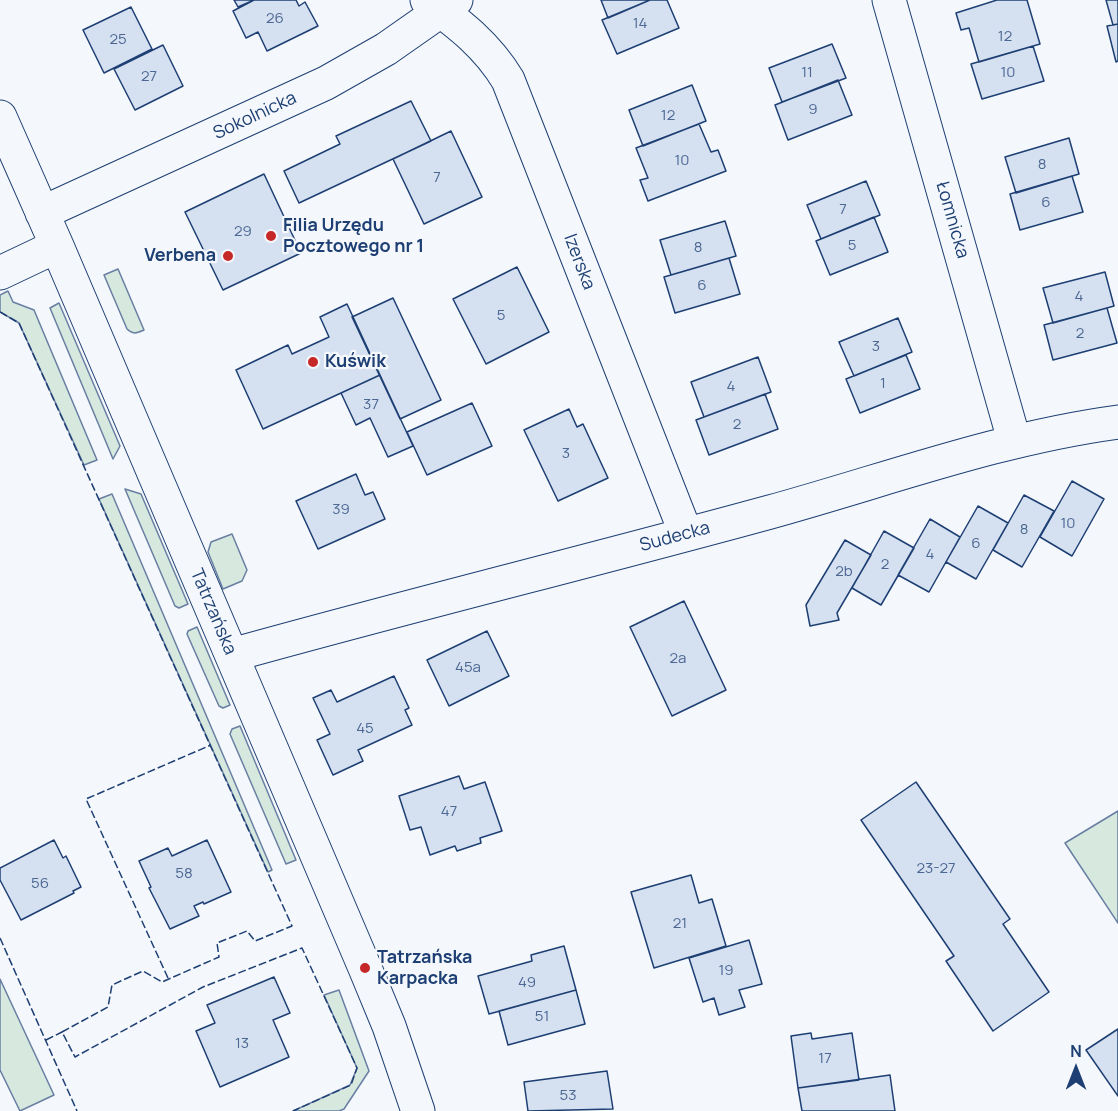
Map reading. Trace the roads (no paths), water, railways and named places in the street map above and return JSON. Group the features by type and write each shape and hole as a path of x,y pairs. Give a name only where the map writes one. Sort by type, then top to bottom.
{"street":[{"name":"Łomnicka","path":"889,0 1014,441"},
{"name":"Sokolnicka","path":"42,213 326,83 386,49 441,4"},
{"name":"Izerska","path":"441,4 495,58 508,80 686,534"},
{"name":"Tatrzańska","path":"0,117 389,1026 418,1111"},
{"path":"0,273 57,246"},
{"name":"Sudecka","path":"232,655 771,512 1014,441 1070,428 1118,422"}],"place":[{"name":"Filia Urzędu Pocztowego nr 1","path":"271,236"},
{"name":"Verbena","path":"228,256"},
{"name":"Kuświk","path":"313,362"},
{"name":"Tatrzańska Karpacka","path":"365,968"}]}
